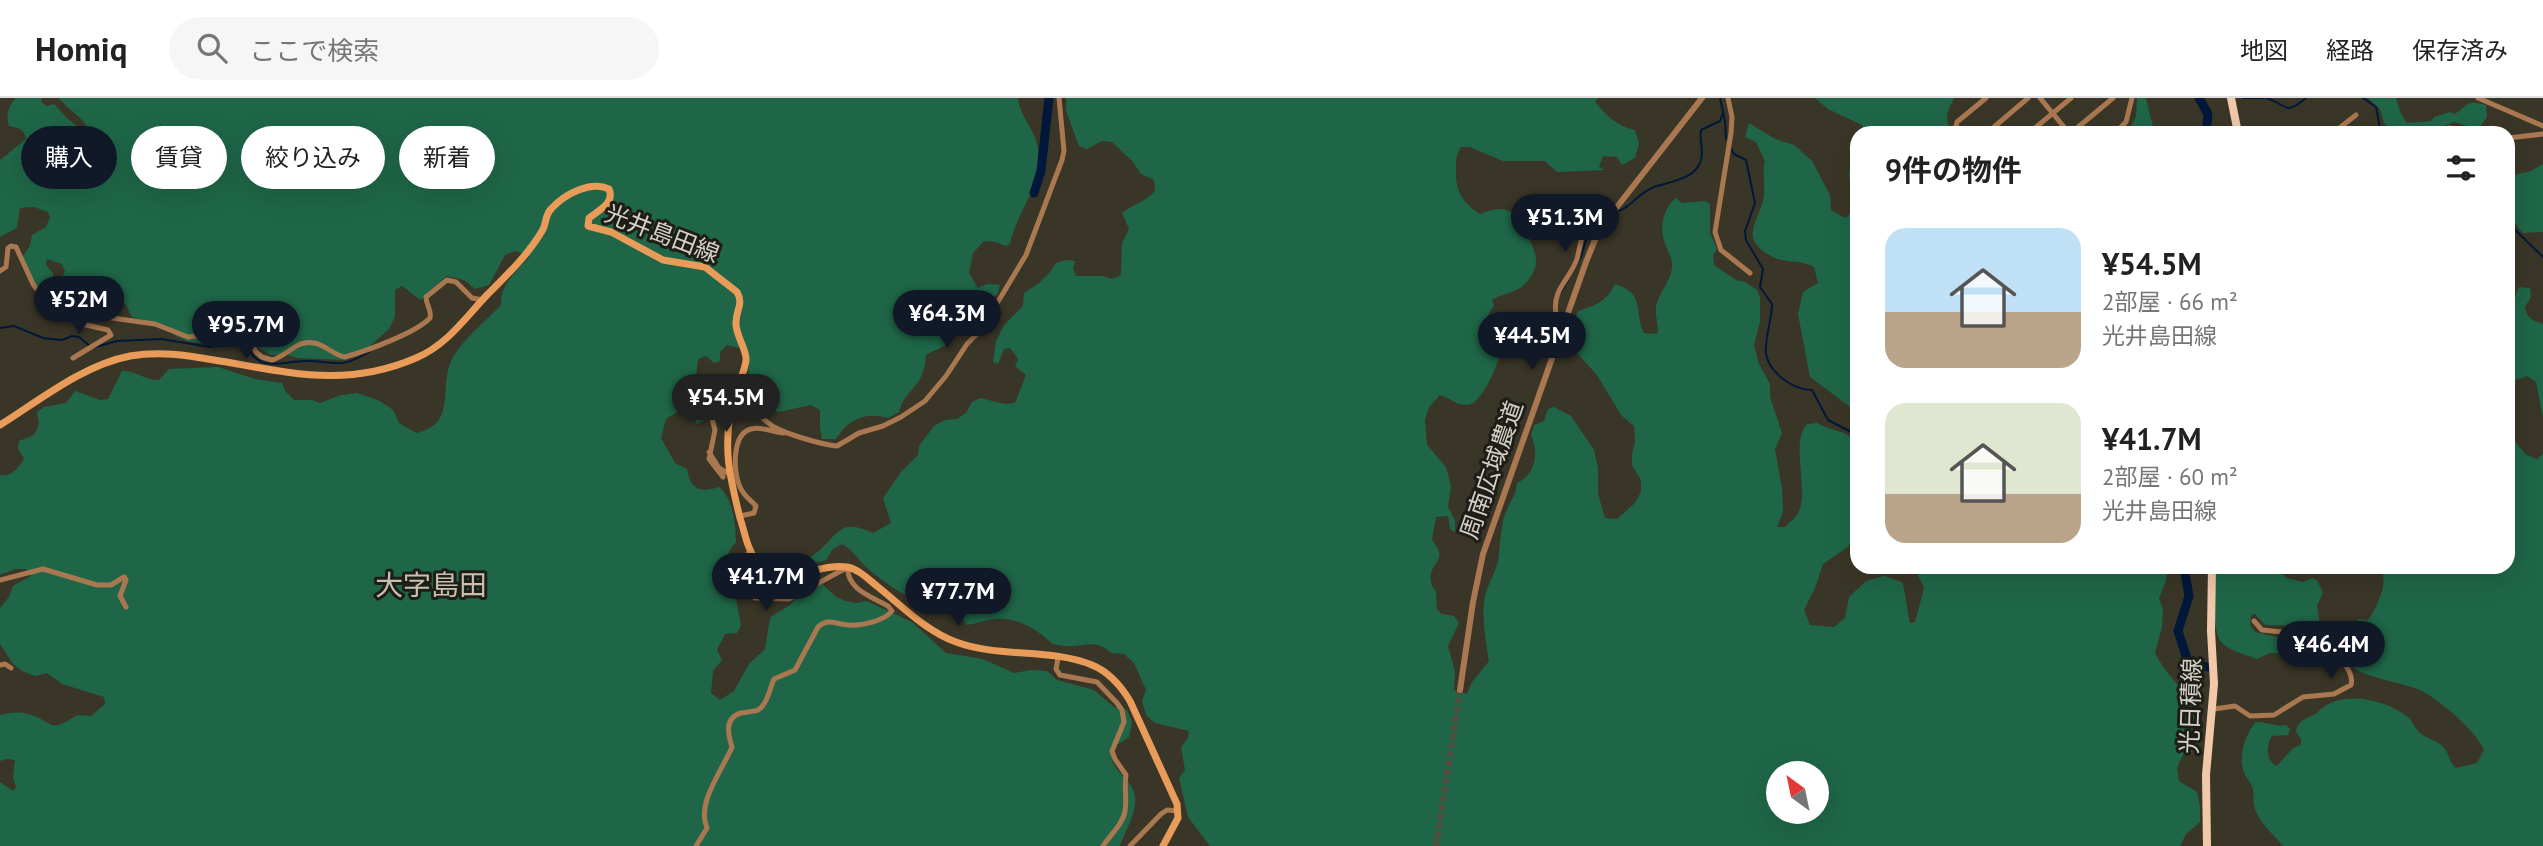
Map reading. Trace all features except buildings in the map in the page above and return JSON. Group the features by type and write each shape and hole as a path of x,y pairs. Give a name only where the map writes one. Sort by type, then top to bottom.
{"main road":[{"path":"2231,98 2237,126"},
{"name":"光井島田線","path":"0,425 76,377 129,356 170,353 301,375 334,377 400,364 420,356 451,336 542,231 546,215 551,208 577,191 604,186 609,189 609,203 589,218 589,226 611,232 663,260 705,267 737,292 741,302 736,321 746,366 734,393 726,450 726,475 750,551"},
{"path":"750,551 762,568 778,576 848,568 856,570 937,633 954,641 990,650 1058,658 1094,666 1122,688 1174,794 1178,811 1174,828 1163,846"},
{"name":"光日積線","path":"2207,846 2206,775 2214,709 2212,574"}],"street":[{"path":"732,405 747,407 775,427 791,433 820,443 842,445 859,433 883,426 913,410 934,393 962,350 981,330 1026,255 1064,152 1059,98"},
{"name":"周南広域農道","path":"1460,690 1472,602 1483,554 1599,230 1702,98"},
{"path":"1728,98 1732,117 1731,133 1715,232 1721,250 1750,273"},
{"path":"1956,126 1957,122 1986,98"},
{"path":"1994,126 2028,98"},
{"path":"2040,98 2063,126"},
{"path":"2037,126 2071,98"},
{"path":"2079,126 2113,98"},
{"path":"2122,126 2126,122 2132,98"},
{"path":"2478,98 2543,126"},
{"path":"2342,126 2356,115"},
{"path":"2515,137 2543,134"},
{"path":"1565,319 1556,314 1554,302 1576,261 1586,224 1593,214 1600,210 1614,210"},
{"path":"0,271 6,267 8,248 16,247 41,295 65,308 82,324 108,330 111,335 73,358"},
{"path":"80,321 105,317 155,324 188,337 237,331 248,337 262,357 272,360 304,342 313,342 337,356 345,357 402,335 430,318 431,310 426,297 447,280 456,282 472,298 483,300"},
{"path":"270,369 272,360"},
{"path":"726,475 709,452 715,430 709,407 711,400 721,393 734,393"},
{"path":"740,516 754,513 756,506 741,490 736,458 738,439 746,430 754,428 791,433"},
{"path":"750,551 745,556 742,584 755,598 765,600 789,598 848,568"},
{"path":"696,846 706,828 702,814 712,785 732,747 727,729 730,721 737,714 758,710 763,705 774,679 795,670 823,622 830,620 850,625 872,622 888,616 892,611 851,583 847,576 848,568"},
{"path":"0,580 43,569 97,585 111,584 124,577 126,580 120,596 126,607"},
{"path":"2214,709 2235,706 2250,716 2274,715 2304,697 2334,694 2351,685 2352,678 2341,655 2331,646 2298,635 2262,630 2254,621"},
{"path":"1058,658 1056,669 1060,675 1097,682 1113,698 1123,716 1124,722 1112,751 1126,775 1126,808 1119,825 1102,846"},
{"path":"0,665 5,664 11,668"},
{"path":"1130,846 1161,814 1167,810 1178,811"}],"green space":[{"path":"16,98 42,98 41,102 47,106 54,104 77,126 21,126 21,130 9,126 7,118"},
{"path":"59,98 1018,98 1037,144 1039,158 1035,183 1010,244 1006,246 984,241 973,253 969,273 978,288 988,284 1000,285 997,295 985,298 971,307 950,341 926,355 922,375 905,398 899,412 888,418 859,418 847,426 836,439 822,439 820,410 811,405 778,412 768,406 748,379 749,360 746,350 727,345 720,352 720,361 714,363 706,356 698,359 696,392 709,418 697,424 691,413 682,409 666,419 661,438 675,463 687,469 694,486 706,490 719,487 728,498 733,512 736,542 727,559 724,585 725,591 736,599 741,626 737,633 725,634 717,650 722,660 713,671 711,693 720,700 734,691 749,664 765,649 770,618 794,601 802,583 816,578 835,596 845,601 867,601 912,622 946,653 983,659 1014,673 1047,671 1057,680 1094,690 1114,707 1127,710 1132,722 1129,737 1117,745 1112,761 1130,785 1135,802 1132,818 1120,846 0,846 0,782 13,791 16,787 13,778 15,760 0,761 0,715 24,713 56,725 77,715 91,716 105,704 104,697 62,684 47,673 35,676 22,671 13,664 0,644 0,608 9,597 13,586 31,576 26,569 15,569 0,575 0,475 17,469 24,459 18,448 19,441 34,435 39,424 37,412 44,407 66,403 75,391 100,400 108,399 122,371 159,380 169,369 218,367 255,379 282,383 285,391 294,400 320,403 341,395 357,393 380,401 393,410 399,423 416,433 438,421 445,402 453,357 469,336 501,305 506,284 530,256 515,251 505,255 489,285 475,289 464,280 447,276 422,300 402,286 395,290 395,317 389,329 361,354 344,360 271,355 253,344 239,342 187,341 158,324 132,317 125,303 102,304 90,308 85,318 74,313 50,295 65,272 62,264 47,259 46,265 53,273 53,278 44,288 35,290 20,260 30,246 32,235 46,227 50,217 48,212 34,207 20,208 17,228 0,237 0,160 21,143 21,189 117,189 117,126 86,126"},
{"path":"1066,98 1598,98 1595,102 1608,116 1635,130 1639,143 1635,158 1622,165 1617,157 1603,156 1599,167 1605,170 1557,172 1545,161 1503,161 1470,147 1461,147 1457,157 1456,176 1460,195 1480,214 1499,209 1513,213 1531,241 1536,260 1533,272 1525,284 1492,300 1494,306 1488,318 1502,342 1492,376 1481,394 1467,405 1440,395 1429,407 1425,420 1427,445 1446,467 1451,486 1448,507 1455,520 1455,532 1450,529 1448,516 1436,517 1432,540 1439,558 1431,575 1437,610 1442,614 1454,616 1459,623 1448,646 1455,672 1454,690 1467,694 1472,682 1489,661 1485,637 1485,596 1498,560 1506,512 1517,483 1532,469 1535,449 1531,435 1534,425 1544,421 1548,409 1554,407 1571,416 1594,450 1598,468 1598,494 1605,518 1617,519 1635,503 1641,492 1641,480 1632,465 1634,426 1621,415 1597,375 1576,352 1570,334 1578,311 1600,302 1615,284 1625,288 1635,299 1644,333 1657,334 1656,307 1672,268 1662,232 1664,216 1676,198 1682,203 1705,201 1710,204 1710,233 1717,249 1713,255 1714,265 1757,290 1760,298 1760,321 1754,345 1759,364 1770,384 1770,397 1782,433 1775,449 1783,512 1777,527 1785,527 1795,517 1802,501 1800,442 1807,424 1817,423 1850,437 1850,543 1823,564 1804,610 1810,625 1834,627 1845,618 1849,597 1866,581 1884,576 1902,582 1910,623 1915,622 1924,588 1917,574 2166,574 2159,599 2163,609 2162,627 2155,653 2187,696 2197,718 2196,750 2183,755 2177,768 2179,781 2197,792 2200,822 2186,834 2180,846 1210,846 1188,817 1179,778 1185,770 1181,747 1188,738 1189,731 1155,723 1146,715 1142,701 1146,690 1134,663 1124,654 1111,653 1094,644 1052,644 1040,633 1011,620 995,619 966,625 960,613 958,597 947,589 920,597 907,596 871,571 842,544 833,549 826,560 801,567 800,562 820,550 842,529 854,527 873,533 891,523 883,498 901,472 918,455 919,446 934,426 945,420 957,419 966,413 972,402 980,398 1005,404 1015,403 1026,375 1015,366 1018,359 1010,348 1004,349 998,364 993,362 996,341 1004,325 1023,306 1024,293 1042,280 1056,263 1075,261 1073,269 1076,276 1103,276 1112,279 1121,275 1122,243 1129,229 1122,213 1155,191 1154,180 1141,174 1133,162 1112,142 1102,141 1087,149 1079,146 1066,111"},
{"path":"1815,98 1954,98 1947,115 1949,126 1862,126 1828,109"},
{"path":"2137,98 2146,98 2153,126 2131,126 2136,116"},
{"path":"2368,98 2396,98 2407,123 2431,121 2434,117 2450,112 2455,114 2472,103 2486,105 2487,117 2481,126 2454,122 2444,126 2387,126 2380,109"},
{"path":"1749,123 1775,139 1794,145 1812,161 1830,195 1831,210 1845,218 1850,214 1850,407 1810,377 1798,314 1803,292 1818,283 1814,267 1771,256 1755,242 1754,227 1763,203 1765,161 1756,142 1745,137"},
{"path":"2543,164 2543,232 2523,233 2515,222 2515,175 2531,171"},
{"path":"2519,287 2530,288 2531,297 2525,307 2527,314 2543,324 2543,417 2536,382 2527,376 2515,380 2516,293"},
{"path":"2515,441 2526,455 2537,459 2543,454 2543,846 2283,846 2259,817 2242,761 2243,747 2256,722 2286,725 2290,729 2288,735 2272,736 2270,740 2269,757 2277,766 2293,748 2301,745 2301,739 2296,732 2302,721 2339,700 2364,699 2400,711 2421,734 2442,746 2456,768 2477,763 2484,750 2480,743 2466,725 2437,701 2413,687 2365,674 2353,667 2359,647 2353,627 2358,619 2368,620 2383,589 2383,574 2515,574"},
{"path":"2216,574 2283,574 2286,578 2303,582 2312,578 2317,580 2323,593 2317,606 2320,625 2317,631 2293,626 2265,625 2255,614 2251,615 2250,625 2255,632 2297,642 2310,649 2308,654 2270,653 2257,659 2225,646 2218,637 2216,628"}],"waterway":[{"path":"1034,193 1041,171 1049,98"},
{"path":"1720,98 1726,139"},
{"path":"2199,98 2208,114 2207,126"},
{"path":"2243,98 2264,98"},
{"path":"2266,98 2289,108 2306,98"},
{"path":"2363,98 2376,107 2380,126"},
{"path":"1615,212 1625,208 1647,191 1679,180 1697,169 1702,151 1701,130 1720,121 1723,113"},
{"path":"1731,149 1734,154 1746,160 1755,203 1745,231 1746,240 1763,269 1760,287 1772,304 1766,349 1768,361 1784,380 1812,390 1828,420 1850,431"},
{"path":"1561,292 1581,257 1592,220 1610,212"},
{"path":"2515,230 2543,257"},
{"path":"0,328 14,326 43,338 62,340 72,336 79,337 92,348 117,341 161,339 210,347 246,342 256,359 271,364 306,361 344,363 369,352"},
{"path":"2185,574 2189,596 2178,631 2188,662 2207,667"}],"tunnel":[{"path":"1436,846 1460,690"}],"district":[{"name":"大字島田","path":"431,585"}]}
